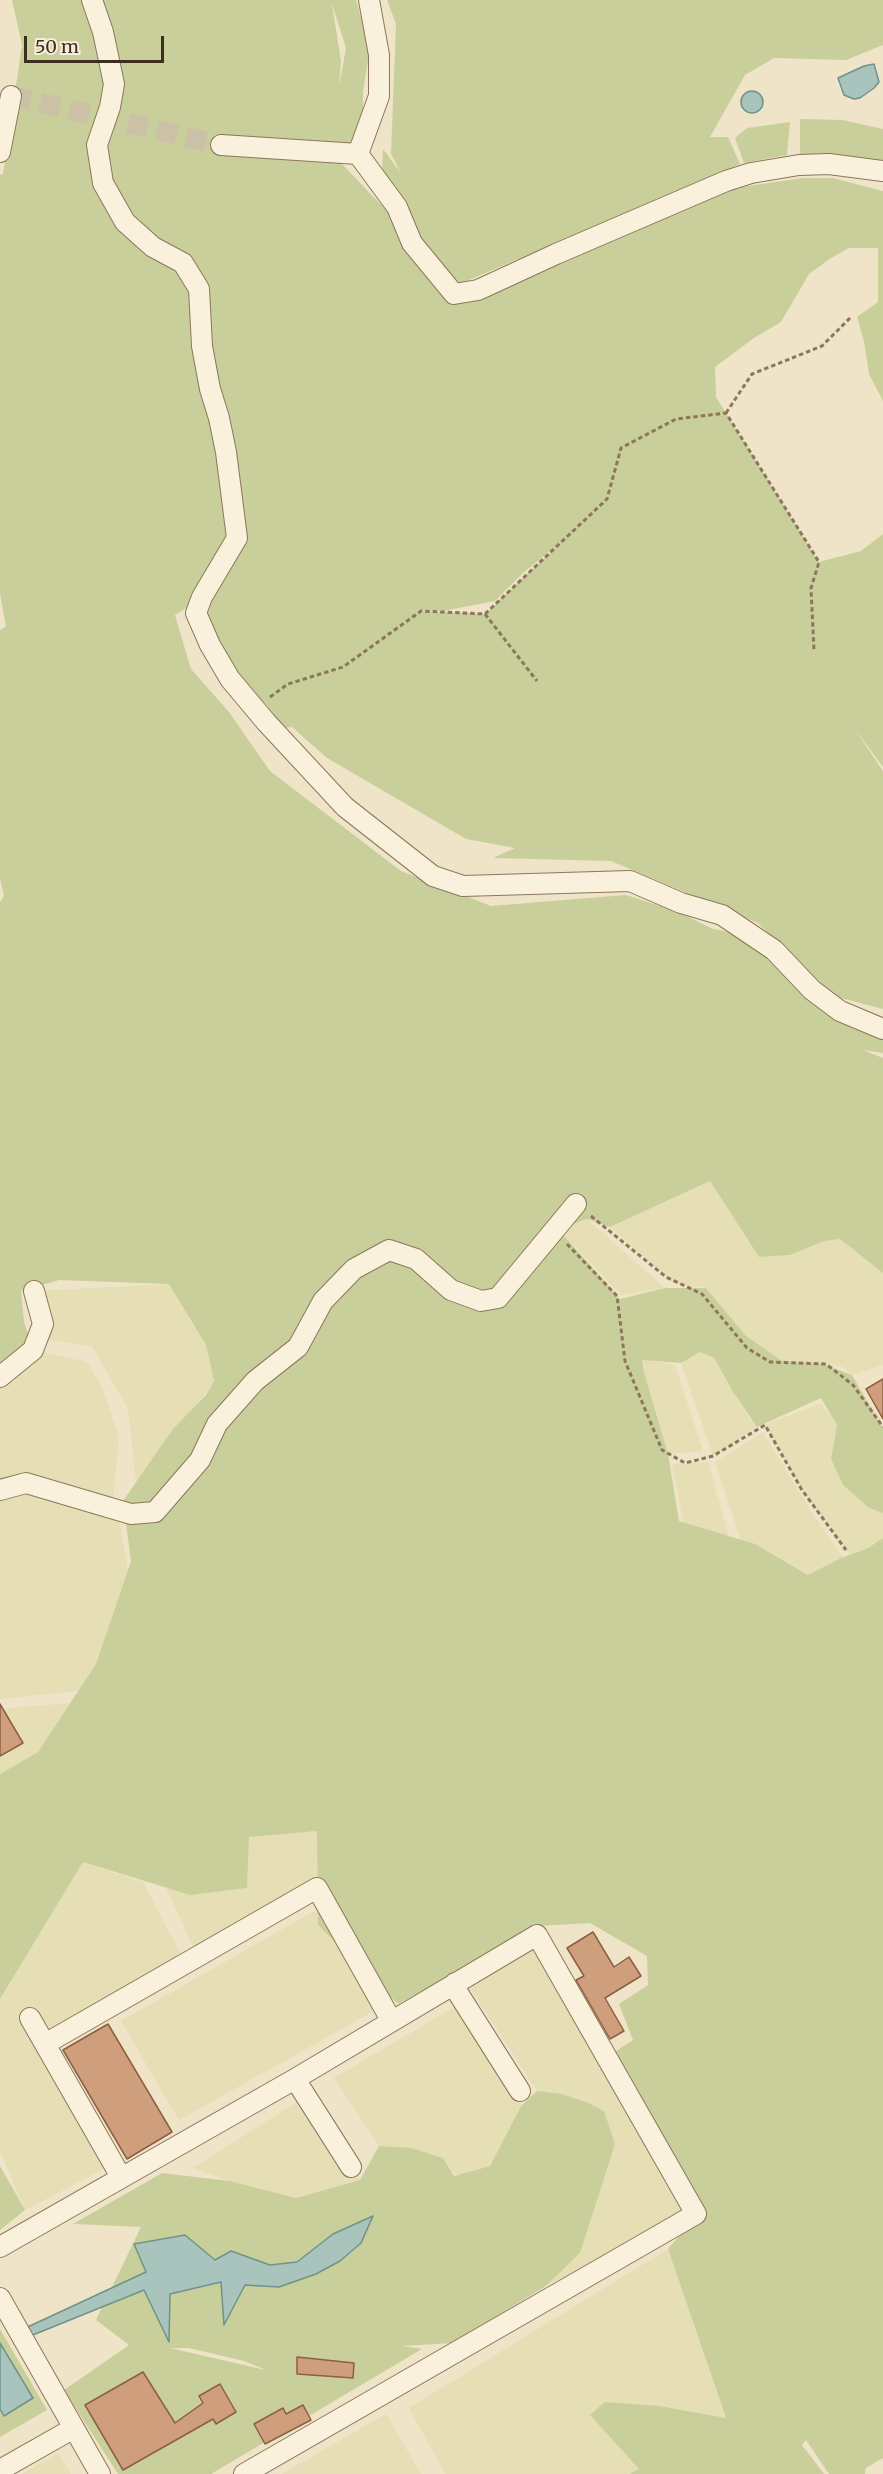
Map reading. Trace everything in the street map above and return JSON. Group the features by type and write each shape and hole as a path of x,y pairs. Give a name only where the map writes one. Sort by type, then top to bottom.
{"street":[{"path":"92,0 103,32 114,84 110,107 98,145 103,183 124,222 153,247 183,263 199,290 202,346 226,452 237,538 202,597 196,614 210,645 225,670 255,709 345,807 433,876 463,886 630,881 681,903 722,915 774,950 812,990 840,1011 883,1029"},
{"path":"358,154 379,96 379,55 369,0"},
{"path":"0,152 11,96"},
{"path":"221,145 358,154 397,207 411,243 454,294 478,290 726,181 751,173 800,165 829,164 883,171"},
{"path":"0,1490 26,1483 131,1514 155,1512 200,1460 217,1424 255,1381 298,1347 323,1301 354,1269 389,1250 416,1259 451,1290 481,1301 498,1298 576,1204"},
{"path":"0,1377 33,1350 43,1324 33,1291"},
{"path":"45,2044 317,1888 391,2020"},
{"path":"0,2247 295,2079 537,1935 696,2214 257,2471"},
{"path":"455,1983 458,1994 520,2091"},
{"path":"30,2018 121,2177"},
{"path":"295,2079 351,2167"},
{"path":"0,2298 100,2474"},
{"path":"1,2469 74,2428"}],"path":[{"path":"255,709 288,684 343,667 421,611 485,614 607,499 621,448 676,419 726,413 752,374 822,346 850,318"},
{"path":"726,413 819,562 811,588 814,651"},
{"path":"485,614 537,681"},
{"path":"576,1204 666,1277 702,1294 747,1348 770,1362 826,1364 852,1385 883,1427"},
{"path":"556,1228 568,1245 617,1296 625,1361 662,1450 685,1463 713,1456 765,1425 802,1490 846,1550"}],"shaded area":[{"path":"710,1181 759,1257 790,1255 824,1241 840,1239 883,1273 883,1365 852,1375 844,1367 782,1361 763,1351 746,1336 706,1288 673,1283 610,1227"},
{"path":"587,1219 665,1288 621,1295 558,1229"},
{"path":"169,1284 206,1345 214,1382 136,1483 128,1409 92,1346 38,1338 34,1291"},
{"path":"43,1352 87,1362 103,1389 119,1438 112,1508 119,1520 128,1570 96,1664 78,1691 0,1699 0,1378"},
{"path":"700,1352 714,1359 744,1411 757,1427 713,1456 681,1363"},
{"path":"642,1359 675,1365 703,1451 668,1454"},
{"path":"821,1403 837,1425 831,1459 843,1485 869,1508 883,1513 883,1538 868,1548 849,1554 802,1490 765,1425"},
{"path":"763,1432 812,1513 843,1557 808,1575 755,1544 741,1541 715,1462"},
{"path":"708,1462 729,1537 684,1524 672,1464"},
{"path":"70,1703 38,1752 0,1774 0,1709"},
{"path":"317,1831 317,1888 194,1948 166,1888 247,1888 248,1837"},
{"path":"83,1862 143,1882 188,1968 45,2040 117,2162 25,2210 0,2151 0,1999"},
{"path":"318,1909 383,2006 179,2120 121,2021"},
{"path":"528,1941 696,2214 546,2286 580,2253 581,2101 537,2091 463,1978"},
{"path":"461,2003 521,2106 490,2166 458,2175 422,2151 379,2146 334,2078"},
{"path":"314,2091 360,2180 296,2198 230,2181 193,2168"},
{"path":"668,2249 726,2419 590,2415 639,2469 629,2474 445,2474 409,2408"},
{"path":"386,2414 421,2474 282,2474"},
{"path":"58,2453 71,2474 22,2474"}],"green space":[{"path":"12,0 356,0 370,48 363,92 363,114 342,164 387,211 452,303 574,246 734,188 803,178 833,178 883,191 883,401 869,374 864,341 857,317 878,302 878,248 849,248 809,274 781,322 754,338 715,367 716,397 819,562 861,551 883,534 883,767 854,728 883,771 883,1009 833,996 758,923 611,861 493,858 515,848 466,839 327,758 292,727 284,728 266,710 268,706 244,685 209,633 202,598 175,615 191,669 229,712 270,771 401,871 491,906 626,895 676,911 713,929 755,937 784,968 821,997 871,1024 883,1025 883,1053 863,1050 883,1058 883,1273 840,1239 824,1241 790,1255 759,1257 710,1181 610,1227 587,1219 558,1229 620,1299 665,1288 706,1288 746,1336 782,1361 823,1364 852,1375 883,1428 883,1513 869,1508 843,1485 831,1459 837,1425 821,1398 757,1427 733,1392 714,1358 700,1352 681,1363 642,1360 668,1454 679,1521 755,1544 808,1575 841,1558 868,1548 883,1538 883,2458 866,2468 865,2474 829,2474 806,2440 802,2445 824,2474 629,2474 639,2469 590,2415 605,2402 659,2406 726,2418 668,2249 700,2212 610,2055 633,2040 619,2004 648,1985 647,1956 590,1923 539,1926 398,2004 318,1925 317,1831 249,1837 247,1888 190,1895 83,1862 0,1999 0,1774 38,1752 96,1664 131,1561 123,1501 173,1429 206,1395 214,1381 206,1345 169,1284 59,1280 21,1291 24,1322 33,1350 0,1377 0,902 4,896 0,879 0,630 6,626 0,594 0,175 3,174 22,45","holes":["332,4 346,48 339,86 341,61","560,543 485,614 401,610 443,611 495,601 523,573"]},
{"path":"387,0 883,0 883,45 846,60 774,58 745,75 710,137 728,137 740,164 462,283 449,277 425,248 385,182 382,170 383,149 401,173 391,154 396,24"},
{"path":"800,119 843,120 883,129 883,163 800,156"},
{"path":"790,122 787,155 744,163 735,138 747,128"},
{"path":"537,2091 561,2094 586,2102 604,2111 615,2144 580,2253 546,2286 453,2343 403,2346 422,2349 211,2474 118,2474 64,2390 129,2345 96,2320 141,2227 73,2224 162,2173 230,2181 296,2198 360,2180 379,2146 411,2148 443,2158 454,2176 490,2166 521,2106","holes":["170,2348 189,2348 244,2361 266,2370"]},
{"path":"0,2166 25,2210 0,2230"},
{"path":"0,2329 47,2410 0,2437"}],"water":[{"path":"874,64 879,82 874,88 860,98 854,99 844,95 838,78"},
{"path":"752,91 762,98 763,102 756,112 752,113 742,106 741,102 748,92"},
{"path":"373,2216 361,2243 340,2261 316,2274 279,2287 245,2285 224,2325 221,2282 170,2294 169,2342 144,2290 23,2339 19,2331 146,2272 134,2244 185,2235 215,2260 231,2251 270,2265 297,2262 333,2234"},
{"path":"0,2343 33,2398 4,2416 0,2409"}],"building":[{"path":"883,1379 883,1419 866,1389"},
{"path":"0,1704 23,1743 0,1756"},
{"path":"593,1932 614,1967 629,1957 641,1976 605,1998 624,2031 610,2039 576,1980 584,1976 567,1948"},
{"path":"108,2024 172,2132 127,2159 63,2050"},
{"path":"297,2357 354,2363 353,2378 297,2374"},
{"path":"143,2372 175,2423 203,2403 199,2396 220,2384 236,2412 216,2424 213,2419 123,2470 85,2405"},
{"path":"303,2405 311,2420 265,2444 254,2424 283,2408 286,2414"}],"tunnel":[{"path":"11,96 221,145"}]}
